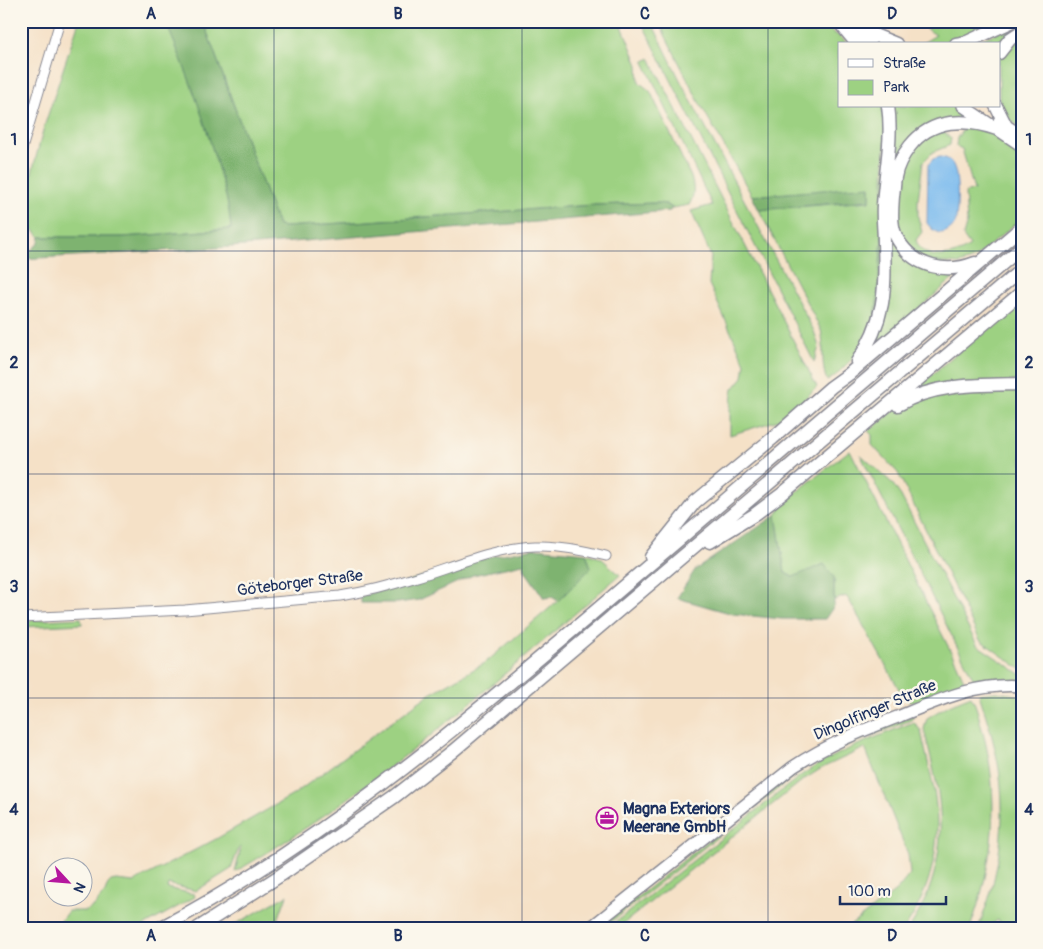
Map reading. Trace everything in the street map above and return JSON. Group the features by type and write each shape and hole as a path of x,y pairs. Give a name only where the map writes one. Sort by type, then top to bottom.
{"highway":[{"path":"967,42 1014,21"},
{"path":"843,23 857,42"},
{"path":"1000,52 1010,39 1022,31"},
{"path":"868,38 887,42"},
{"path":"849,374 869,343 884,303 886,276 883,208 890,121 888,108"},
{"path":"986,257 962,268 934,268 914,259 898,240 891,219 895,176 902,156 915,140 934,126 952,122 1001,127 996,108"},
{"path":"636,576 695,502 1022,227"},
{"path":"160,928 267,865 386,783 481,707 1022,247"},
{"path":"198,928 281,875 394,797 468,738 1022,269"},
{"path":"681,559 754,516 841,446 1022,292"},
{"path":"872,420 908,398 945,388 1022,384"}],"main road":[{"path":"843,23 868,38"},
{"path":"967,108 1022,136"},
{"path":"979,108 1022,146"},
{"name":"Dingolfinger Straße","path":"590,928 813,753 842,738 952,696 991,686 1022,686"}],"street":[{"path":"21,152 60,21"},
{"name":"Göteborger Straße","path":"21,618 185,610 340,596 361,593 416,578 478,556 508,549 535,546 576,548 606,556"}],"green space":[{"path":"79,21 165,21 184,63 203,116 229,206 231,229 123,237 40,237 34,230 21,225 21,214 44,127"},
{"path":"165,21 203,21 278,226 286,227 593,205 657,203 666,204 672,208 670,211 231,247 21,259 21,251 31,250 39,243 40,237 123,237 231,229 224,189 208,134 179,53"},
{"path":"203,21 620,21 638,65 639,82 650,91 691,177 692,198 689,205 672,208 666,204 657,203 593,205 286,227 278,226"},
{"path":"641,21 651,21 680,80 814,331 819,347 814,362"},
{"path":"658,21 816,21 846,42 838,42 838,108 883,108 886,123 881,277 875,316 856,355 835,376 827,381 821,330 759,210 870,201 870,187 752,196 698,100"},
{"path":"914,21 1004,21 953,42 924,42 936,35"},
{"path":"1022,22 1022,28 1000,43 976,42"},
{"path":"1022,34 1022,130 1005,115 1000,108 1000,56"},
{"path":"650,58 817,387 785,418 730,435 730,408 733,389 743,377 745,363 709,284 711,256 691,211 712,205 644,62"},
{"path":"891,108 960,108 976,119 915,135 888,204 906,254 963,270 868,353 875,335"},
{"path":"966,125 993,134 1022,152 1022,218 973,259 959,264 924,261 901,239 894,204 907,153 939,128 951,138 950,145 933,152 923,162 918,200 918,217 922,232 916,240 925,252 932,255 948,255 964,250 970,246 963,236 967,222 965,193 974,190 962,149 956,146 957,138"},
{"path":"870,186 870,200 759,210 752,196"},
{"path":"1022,297 1022,380 906,397"},
{"path":"1022,387 1022,670 980,640 898,473 872,445 872,435 868,431 894,411 932,394"},
{"path":"850,450 967,687 923,702 910,702 904,698 849,600 846,596 834,600 834,577 793,577 785,573 776,515 785,501"},
{"path":"860,454 892,483 901,496 977,645 1022,675 1022,681 974,680"},
{"path":"776,515 785,573 793,577 824,564 834,577 834,606 825,619 782,619 733,614 677,598 695,570"},
{"path":"535,548 586,553 591,568 558,601 552,597 544,598 526,572 523,564 473,575 419,600 398,603 361,603 361,596 477,559"},
{"path":"586,553 601,558 620,575 481,694 386,770 337,806 235,872 241,847 239,848 231,869 196,891 168,884 167,888 194,894 195,897 140,928 55,928 68,911 86,911 95,905 111,881 134,882 216,839 293,795 428,695 485,663 558,601 591,568"},
{"path":"81,618 82,624 21,627 21,621"},
{"path":"996,692 1022,696 1022,924 1003,924 997,920 990,928 978,928 996,870 1002,809 999,769 979,694"},
{"path":"971,696 978,712 992,779 992,829 985,879 970,928 909,928 925,899 936,867 939,851 940,817 938,791 924,729 927,718 949,705"},
{"path":"913,715 911,720 833,751 804,768 603,928 598,928 814,757"},
{"path":"914,722 921,731 931,776 937,811 937,836 933,864 925,891 905,928 847,928 897,890 910,874 908,854 865,748 822,768 803,780 618,928 608,928 813,767"},
{"path":"287,895 275,928 229,928"}],"water":[{"path":"940,157 948,159 953,165 957,194 955,224 948,231 941,233 934,230 927,223 928,165 933,159"}],"place":[{"name":"Magna Exteriors Meerane GmbH","path":"607,818"}]}
